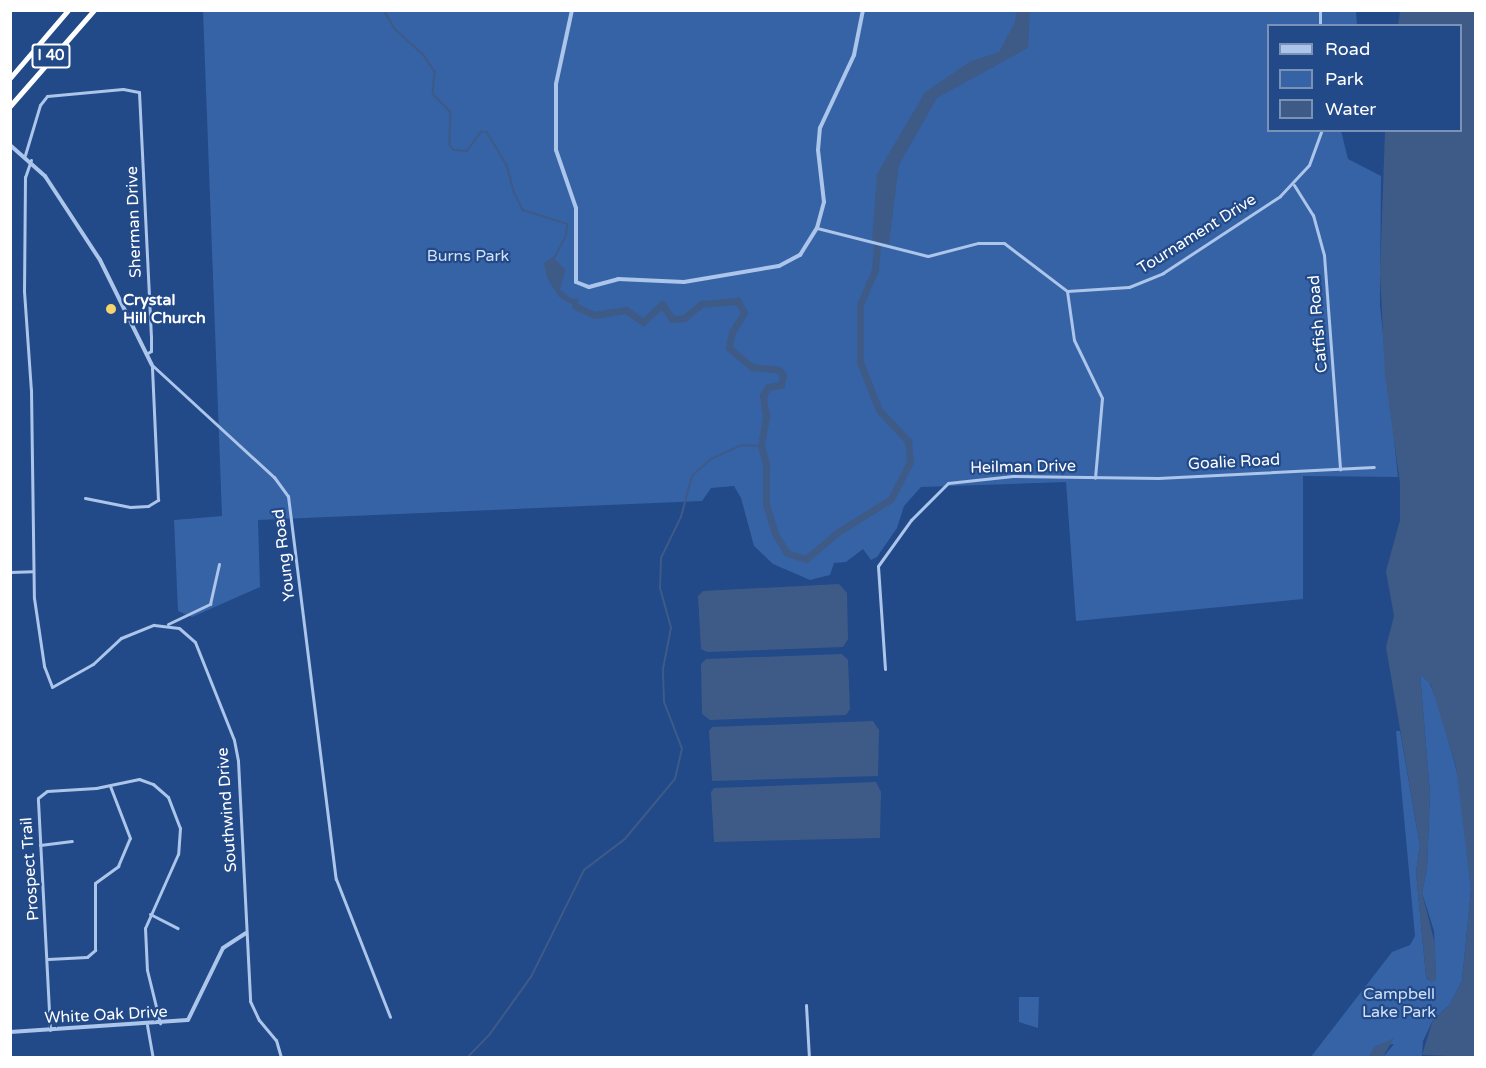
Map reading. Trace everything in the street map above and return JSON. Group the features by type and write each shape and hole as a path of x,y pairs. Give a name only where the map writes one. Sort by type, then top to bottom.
{"highway":[{"name":"I 40","path":"10,78 68,10"},
{"name":"I 40","path":"10,105 94,10"}],"street":[{"path":"572,10 556,84 555,150 576,208 576,282 589,287 618,279 676,283 779,266 800,255 816,228 824,202 818,150 820,128 854,55 863,10"},
{"name":"Sherman Drive","path":"25,155 40,105 47,96 135,88 140,97 151,333 151,351 146,354"},
{"name":"Tournament Drive","path":"1067,291 1110,290 1154,278 1294,185 1312,159 1321,132"},
{"name":"Young Road","path":"10,145 31,160 110,276 152,365 274,477 288,496 310,693 336,879 390,1017"},
{"path":"31,160 26,177 24,291 31,390 33,571 36,634 52,687 93,664 132,631 168,624 210,604 219,564"},
{"name":"Catfish Road","path":"1294,185 1315,219 1324,255 1340,469"},
{"path":"816,228 935,256 978,243 1004,243 1067,291 1074,340 1102,398 1095,478"},
{"path":"85,498 130,507 148,506 158,501 152,365"},
{"name":"Goalie Road","path":"1095,478 1374,467"},
{"name":"Heilman Drive","path":"885,669 878,566 885,552 939,489 950,482 984,478 1095,478"},
{"path":"10,572 33,571"},
{"name":"Southwind Drive","path":"168,624 183,630 195,642 234,740 246,933"},
{"name":"Prospect Trail","path":"50,1030 48,959 37,803 42,793 110,786 130,780 147,781 163,791 178,815 178,854 145,928 147,970 160,1023"},
{"path":"48,959 87,957 95,950 93,888 98,880 118,866 130,838 110,786"},
{"path":"40,845 72,841"},
{"path":"150,914 178,928"},
{"path":"246,933 250,1001 258,1020 276,1040 281,1058"},
{"name":"White Oak Drive","path":"10,1032 147,1025 189,1018 223,948 246,933"},
{"path":"806,1005 809,1058"},
{"path":"147,1025 153,1058"}],"green space":[{"name":"Burns Park","path":"203,11 1356,11 1357,24 1267,24 1267,132 1341,132 1348,159 1381,176 1380,305 1398,477 1303,476 1303,599 1076,621 1066,482 921,487 904,506 897,528 877,557 871,560 863,549 846,562 834,563 830,575 810,580 773,564 754,546 741,498 734,486 711,488 702,501 258,520 260,587 192,617 178,611 174,520 222,516"},
{"name":"Campbell Lake Park","path":"1420,674 1429,682 1437,700 1460,783 1471,890 1462,981 1450,1004 1433,1020 1423,1041 1422,1057 1383,1057 1394,1044 1376,1046 1369,1057 1310,1058 1392,952 1410,945 1415,936 1396,731 1400,731 1420,846 1416,872 1426,976 1428,980 1436,980 1434,931 1422,893 1427,868 1430,794"},
{"path":"1019,997 1039,997 1038,1028 1019,1022"}],"water":[{"path":"1016,11 1030,11 1028,48 937,98 899,165 889,244 872,240 877,174 925,92 971,61 999,52 1015,22"},
{"path":"1400,11 1475,11 1475,1057 1422,1055 1433,1020 1450,1004 1462,981 1471,890 1456,767 1431,685 1420,674 1430,794 1427,868 1422,893 1435,944 1436,980 1431,983 1426,976 1416,872 1420,846 1386,647 1394,616 1386,571 1400,520 1400,483 1385,375 1380,273 1385,132 1462,132 1462,24 1398,24"},
{"path":"553,257 566,270 560,289 570,298 580,299 575,306 559,297 547,278 544,263"},
{"path":"839,584 847,593 848,639 843,647 707,652 701,649 698,596 703,591"},
{"path":"842,654 848,660 850,709 846,715 710,720 702,714 701,664 706,659"},
{"path":"873,721 879,730 878,776 712,781 709,731 712,727"},
{"path":"876,782 881,792 880,838 714,842 711,792 714,788"},
{"path":"1394,1038 1383,1057 1369,1057 1374,1047"}],"waterway":[{"path":"384,10 395,29 423,54 435,72 433,94 451,112 450,145 454,150 467,151 481,132 487,132 507,165 514,192 523,210 568,224 566,237 555,258"},
{"path":"575,306 594,315 626,310 643,322 662,304 672,319 684,318 701,304 738,301 744,313 732,332 729,348 752,367 779,370 783,375 781,385 768,387 763,396 766,417 761,446 766,464 766,504 775,534 787,553 806,559 838,532 891,499 910,462 908,441 879,410 860,362 860,305 875,269 877,244"},
{"path":"467,1058 490,1034 531,977 584,870 625,839 675,779 682,749 664,702 663,669 671,628 660,588 661,558 681,517 692,476 711,459 742,445 761,446"}],"place":[{"name":"Crystal Hill Church","path":"111,309"}]}
